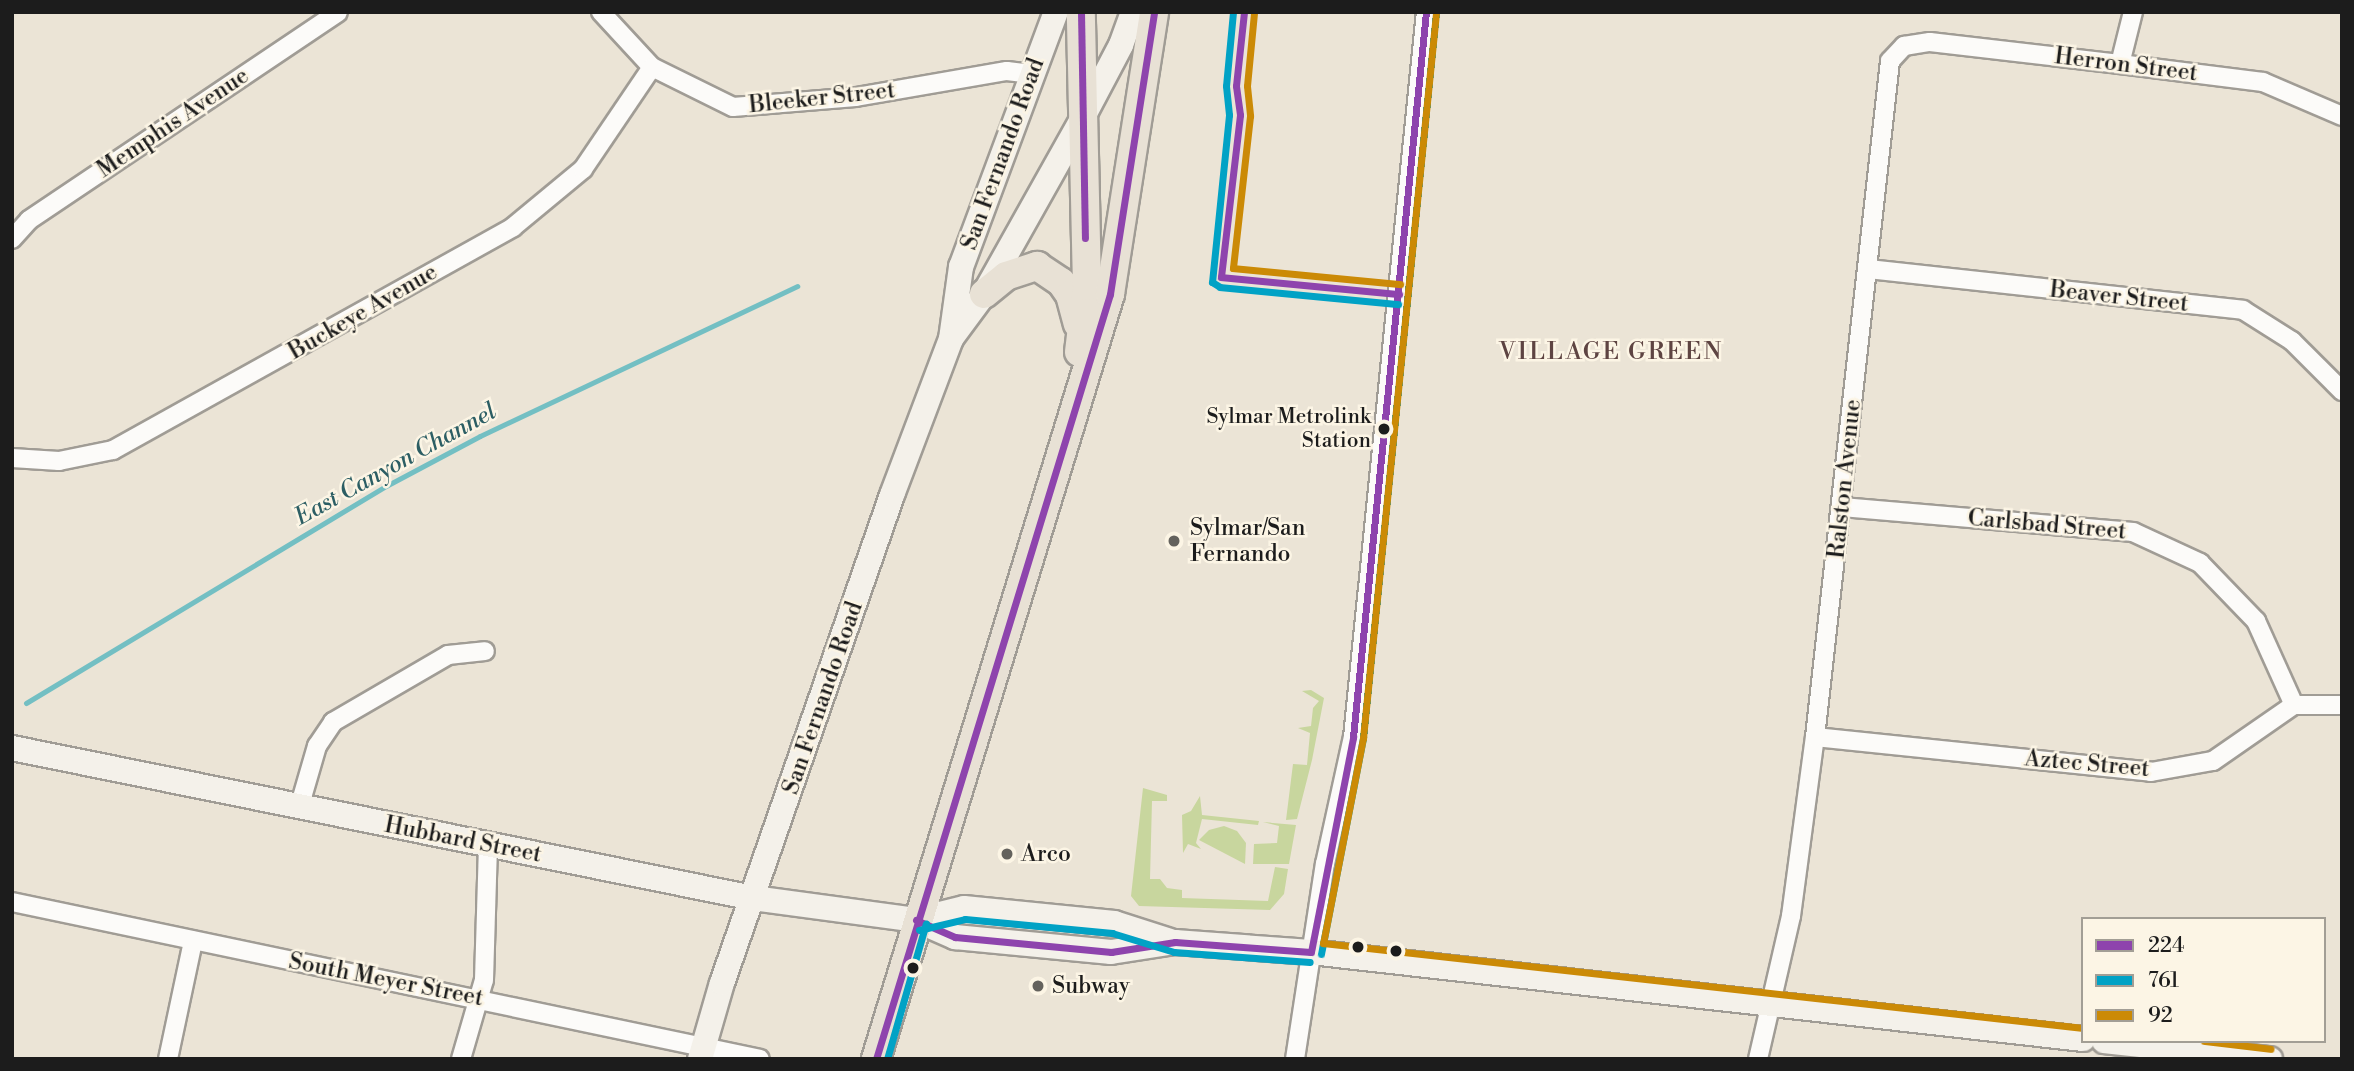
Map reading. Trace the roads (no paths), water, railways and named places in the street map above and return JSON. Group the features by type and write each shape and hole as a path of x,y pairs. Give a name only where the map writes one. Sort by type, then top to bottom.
{"main road":[{"name":"San Fernando Road","path":"702,1053 892,495 951,339 961,268 1056,12"},
{"path":"1075,404 1080,333 1087,286 1081,121 1081,12"},
{"name":"San Fernando Road","path":"951,339 984,294 1081,121 1121,45 1133,12"},
{"path":"876,1059 916,920 1110,294 1154,12"},
{"path":"984,294 1006,276 1037,266 1051,272 1070,295 1080,333"},
{"name":"Hubbard Street","path":"12,748 753,898 916,920 955,937 1111,953 1175,942"},
{"name":"Hubbard Street","path":"916,920 964,908 1114,923 1175,942"},
{"path":"1175,942 1311,952 2081,1039"},
{"path":"2122,1043 2270,1059"}],"street":[{"name":"Memphis Avenue","path":"12,239 29,220 338,12"},
{"name":"Bleeker Street","path":"601,12 652,67 733,107 856,97 1007,71 1032,74"},
{"path":"1295,1059 1325,864 1353,737 1426,12"},
{"path":"2120,64 2133,12"},
{"name":"Herron Street","path":"1904,46 1941,43 2263,82 2342,116"},
{"name":"Ralston Avenue","path":"1758,1059 1768,1005 1791,916 1815,737 1868,269 1887,69 1904,46"},
{"name":"Buckeye Avenue","path":"12,458 59,461 113,450 513,226 583,169 652,67"},
{"name":"Beaver Street","path":"1868,269 2243,310 2292,341 2342,391"},
{"name":"Carlsbad Street","path":"1842,507 2133,532 2200,563 2256,621 2294,705"},
{"path":"299,808 317,746 333,722 448,655 485,651"},
{"path":"2294,705 2342,705"},
{"name":"Aztec Street","path":"1815,737 2151,772 2213,761 2294,705"},
{"path":"461,1059 484,980 488,844"},
{"name":"South Meyer Street","path":"12,902 478,998 702,1053 760,1059"},
{"path":"168,1059 193,941"}],"waterway":[{"name":"East Canyon Channel","path":"26,703 386,486 480,436 797,286"}],"place":[{"name":"Sylmar Metrolink Station","path":"1384,429"},
{"name":"Sylmar/San Fernando","path":"1174,541"},
{"name":"Arco","path":"1007,854"},
{"name":"Subway","path":"1038,986"}],"district":[{"name":"VILLAGE GREEN","path":"1611,353"}]}
